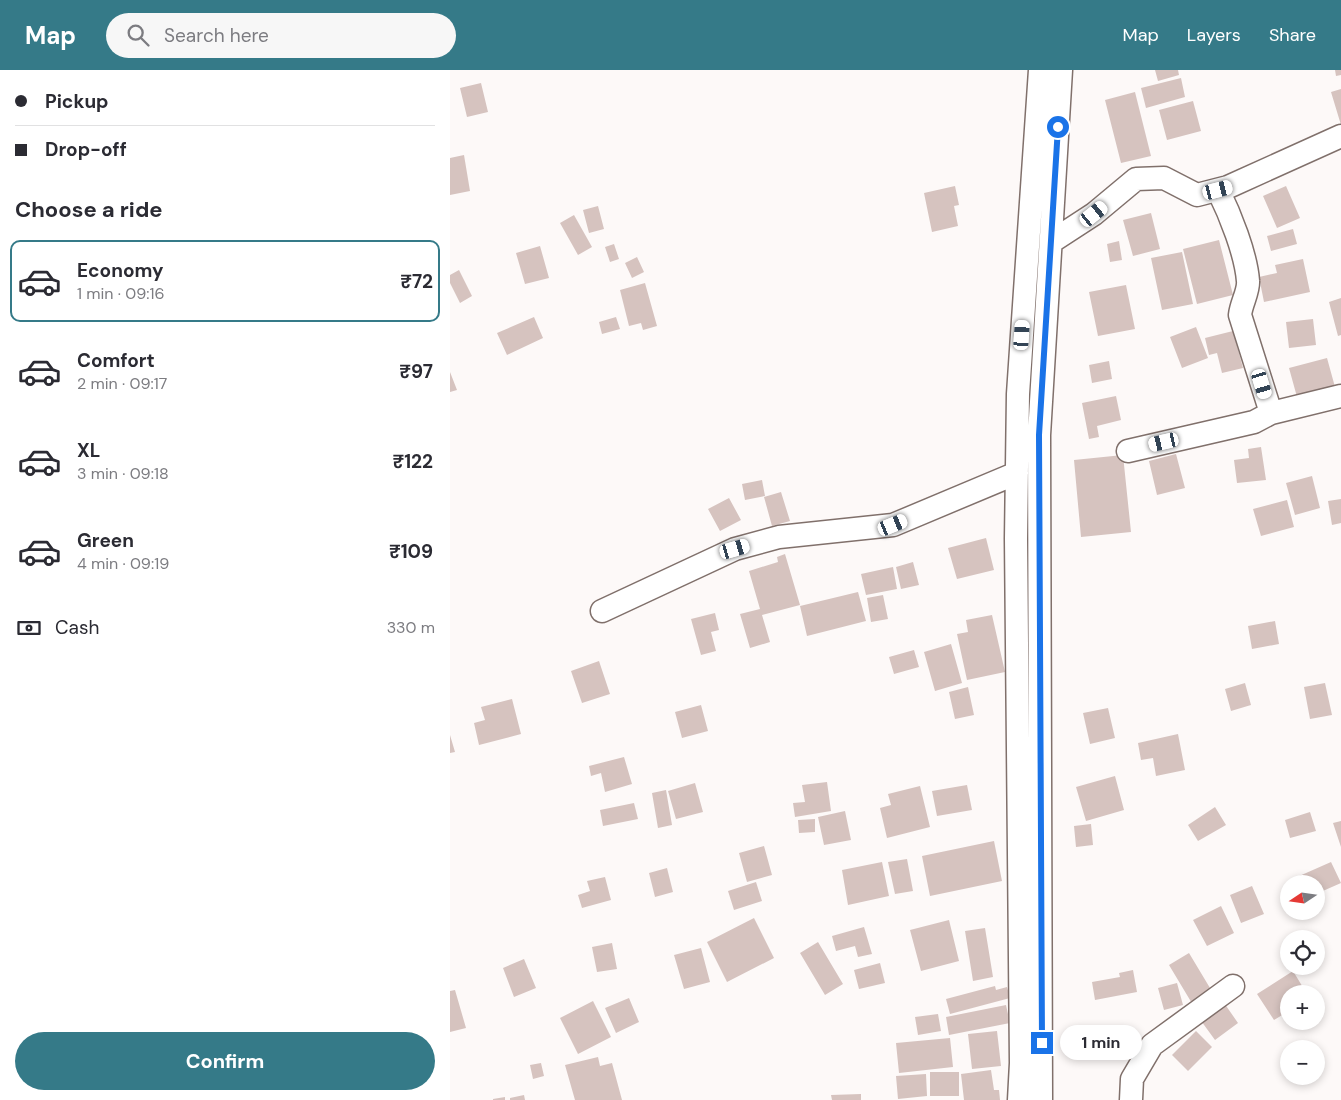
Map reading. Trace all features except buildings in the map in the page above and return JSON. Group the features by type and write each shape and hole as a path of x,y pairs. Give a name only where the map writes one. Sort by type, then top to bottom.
{"street":[{"path":"1040,70 1018,394 1024,464 1041,1100"},
{"path":"1019,1100 1021,1063 1024,464 1051,242 1061,70"},
{"path":"1051,242 1094,214 1136,180 1164,178 1197,195 1218,190 1341,136"},
{"path":"1218,190 1232,217 1248,283 1240,315 1271,413"},
{"path":"1128,451 1254,422 1271,413 1341,396"},
{"path":"602,611 735,549 778,537 893,525 1024,464"},
{"path":"1131,1100 1132,1079 1152,1045 1233,986"}],"route":[{"path":"1042,1043 1039,435 1058,127"}]}
